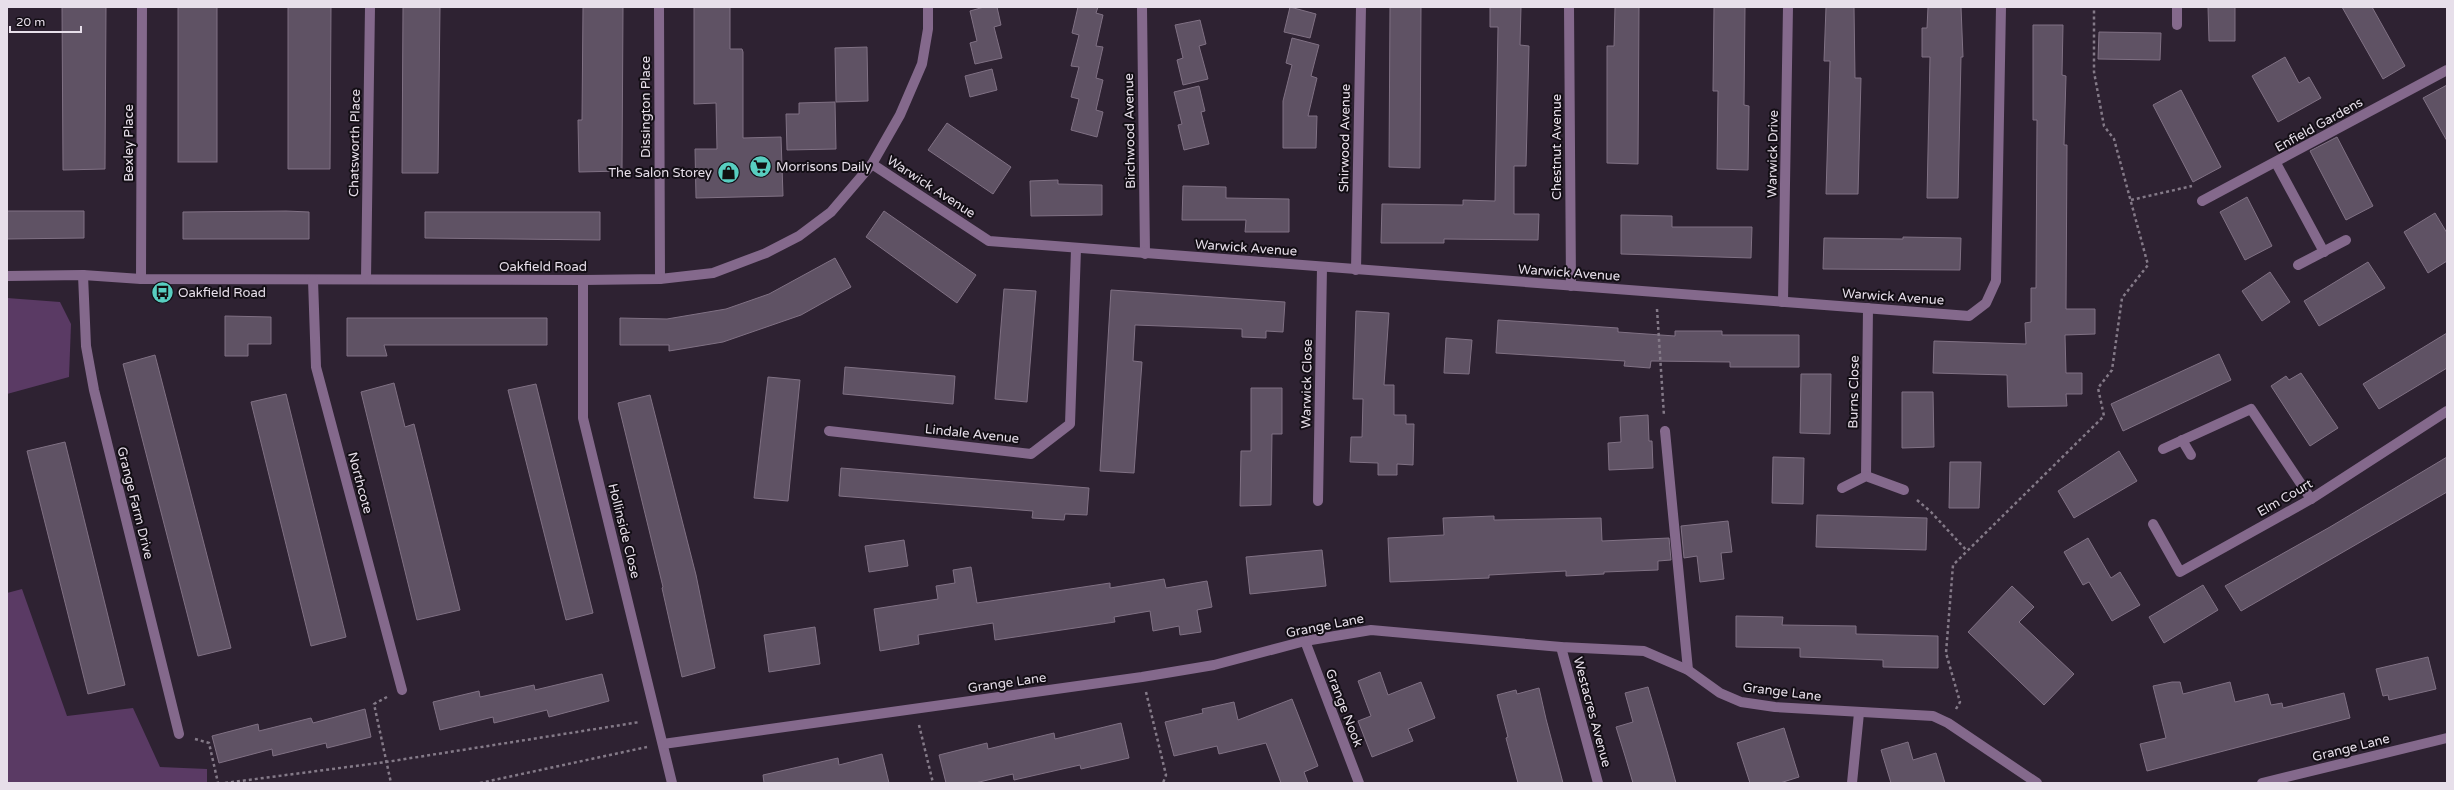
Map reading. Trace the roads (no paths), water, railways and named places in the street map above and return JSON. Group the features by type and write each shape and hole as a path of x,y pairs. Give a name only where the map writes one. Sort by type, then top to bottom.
{"street":[{"name":"Bexley Place","path":"141,279 142,7"},
{"name":"Chatsworth Place","path":"366,279 370,7"},
{"name":"Dissington Place","path":"659,7 660,279"},
{"name":"Oakfield Road","path":"7,276 83,275 141,279 583,280 660,279 713,273 766,253 799,236 831,212 872,164 900,115 922,64 928,29 928,7"},
{"name":"Birchwood Avenue","path":"1142,7 1145,254"},
{"name":"Shirwood Avenue","path":"1356,270 1361,7"},
{"name":"Chestnut Avenue","path":"1569,7 1571,286"},
{"name":"Warwick Drive","path":"1783,302 1788,7"},
{"name":"Warwick Avenue","path":"872,164 989,241 1076,249 1969,316 1986,302 1996,282 2000,7"},
{"path":"2177,25 2178,7"},
{"name":"Enfield Gardens","path":"2202,201 2276,163 2447,70"},
{"path":"2276,163 2324,252"},
{"path":"2298,265 2346,240"},
{"name":"Lindale Avenue","path":"830,431 1031,454 1070,424 1076,249"},
{"name":"Warwick Close","path":"1318,501 1322,267"},
{"name":"Grange Farm Drive","path":"83,275 86,346 94,390 179,734"},
{"name":"Northcote","path":"313,280 316,367 402,690"},
{"name":"Hollinside Close","path":"583,280 583,418 672,783"},
{"name":"Burns Close","path":"1866,476 1868,308"},
{"path":"2163,449 2251,409 2311,499"},
{"name":"Elm Court","path":"2153,524 2180,572 2311,499 2447,411"},
{"path":"1665,431 1688,670"},
{"path":"2182,440 2191,455"},
{"path":"1842,488 1866,476 1904,490"},
{"name":"Grange Lane","path":"663,744 1142,677 1214,665 1305,641 1371,630 1561,647 1644,652 1688,670 1720,693 1741,702 1775,707 1859,713 1933,716 1948,723 2037,783"},
{"name":"Grange Nook","path":"1305,641 1359,783"},
{"name":"Westacres Avenue","path":"1561,647 1598,783"},
{"path":"1852,783 1859,713"},
{"name":"Grange Lane","path":"2262,783 2447,738"}],"place":[{"name":"Morrisons Daily","path":"761,167"},
{"name":"The Salon Storey","path":"728,173"},
{"name":"Oakfield Road","path":"163,293"}]}
